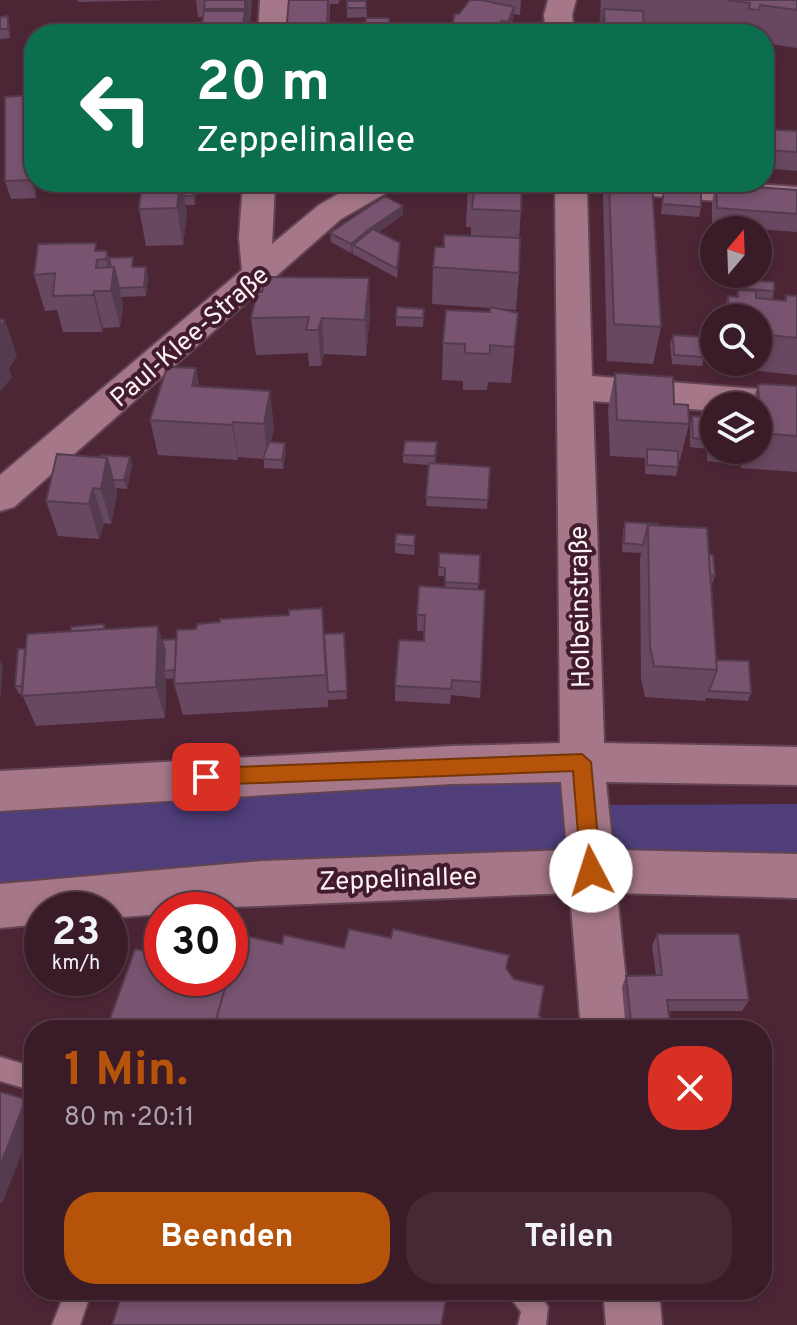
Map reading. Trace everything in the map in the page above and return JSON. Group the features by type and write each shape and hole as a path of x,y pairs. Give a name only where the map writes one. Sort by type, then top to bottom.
{"street":[{"path":"273,24 274,0"},
{"path":"559,24 562,0"},
{"path":"258,192 255,238 259,276"},
{"name":"Paul-Klee-Straße","path":"0,497 330,212 365,192"},
{"name":"Holbeinstraße","path":"571,192 582,762 605,1020"},
{"path":"728,192 797,197"},
{"path":"575,387 797,405"},
{"path":"0,791 298,771 582,762 797,766"},
{"name":"Zeppelinallee","path":"0,906 263,883 591,871 797,876"},
{"path":"632,1300 634,1325"}],"lane":[{"path":"0,1069 24,1076"},
{"path":"66,1325 75,1300"},
{"path":"528,1300 535,1307 532,1325"}],"shaded area":[{"path":"583,765 585,805 797,804 797,868 0,889 0,799"}],"building":[{"path":"205,0 245,0 245,9 204,9"},
{"path":"289,0 328,0 327,24 287,24"},
{"path":"470,0 514,7 508,22 501,21 501,24 452,24 455,14 459,14"},
{"path":"727,0 797,0 797,10 760,5 759,10 749,9 750,3"},
{"path":"347,1 366,1 366,8 347,8"},
{"path":"604,9 643,11 644,24 605,24"},
{"path":"204,11 245,11 243,24 202,24"},
{"path":"8,16 8,29 0,29 0,17"},
{"path":"366,18 389,18 389,24 366,24"},
{"path":"24,95 24,180 5,181 5,97"},
{"path":"774,130 797,131 797,152 774,151"},
{"path":"797,190 797,214 717,208 716,192"},
{"path":"141,192 179,192 177,208 139,209"},
{"path":"474,192 522,192 521,211 472,209"},
{"path":"609,192 653,192 661,327 614,324"},
{"path":"664,192 701,192 701,207 662,204"},
{"path":"385,196 403,206 351,244 330,233"},
{"path":"373,229 400,243 397,269 353,245"},
{"path":"444,235 520,238 519,273 433,267 435,247 444,247"},
{"path":"96,243 95,251 107,251 106,259 97,260 96,268 114,267 111,291 94,291 93,295 53,296 55,273 34,275 38,244"},
{"path":"133,257 132,267 146,267 144,287 119,288 109,258"},
{"path":"265,277 369,278 365,320 322,318 318,330 306,330 309,317 251,318 257,292 262,292"},
{"path":"774,282 774,291 746,289 772,288"},
{"path":"738,290 756,291 756,298 786,301 786,295 797,296 797,338 772,335 772,304 728,304 728,296 738,297"},
{"path":"397,307 424,309 423,318 396,317"},
{"path":"490,307 518,313 514,347 490,345 490,354 465,353 465,344 443,343 446,310 490,312"},
{"path":"673,335 700,337 700,357 674,355"},
{"path":"167,367 196,368 192,386 270,391 264,424 150,420"},
{"path":"615,373 673,377 674,404 688,405 689,424 617,420"},
{"path":"758,385 797,386 797,436 772,434 772,392 758,392"},
{"path":"692,416 700,417 700,439 693,438"},
{"path":"405,441 437,442 435,456 403,455"},
{"path":"269,442 285,443 282,460 263,459"},
{"path":"647,449 678,451 678,467 647,465"},
{"path":"57,454 107,458 101,489 93,488 89,504 46,501"},
{"path":"101,455 130,457 124,480 113,480 107,458"},
{"path":"429,463 490,467 488,500 426,497"},
{"path":"625,522 658,525 648,525 643,545 624,543"},
{"path":"648,525 707,528 717,670 654,666 650,646"},
{"path":"396,534 415,535 414,546 395,544"},
{"path":"439,553 480,555 479,584 445,582 445,568 439,567"},
{"path":"709,555 713,555 715,576 710,575"},
{"path":"419,586 485,590 481,682 452,680 451,689 395,686 399,640 424,641 425,615 417,615"},
{"path":"322,608 326,675 174,684 177,630 196,629 197,624 220,622 220,619 289,615 289,610"},
{"path":"104,624 104,629 71,631 71,627"},
{"path":"158,626 156,687 22,696 27,634"},
{"path":"344,633 347,691 328,692 324,634"},
{"path":"176,639 175,670 164,671 162,640"},
{"path":"18,649 25,649 22,686 15,686"},
{"path":"716,660 749,661 751,693 709,691 717,670"},
{"path":"349,929 391,938 393,929 509,955 506,968 514,979 544,986 539,1015 542,1020 216,1020 223,996 248,996 248,937 282,944 284,935 344,948"},
{"path":"657,934 739,934 749,1000 667,1000 670,1020 631,1020 626,976 662,975"},
{"path":"135,949 144,951 144,996 223,996 216,1020 110,1020 118,996 128,996 128,968"},
{"path":"0,1092 24,1098 24,1104 0,1166"},
{"path":"120,1300 446,1300 441,1325 112,1325"}],"route":[{"path":"206,777 582,762 591,871"}]}
